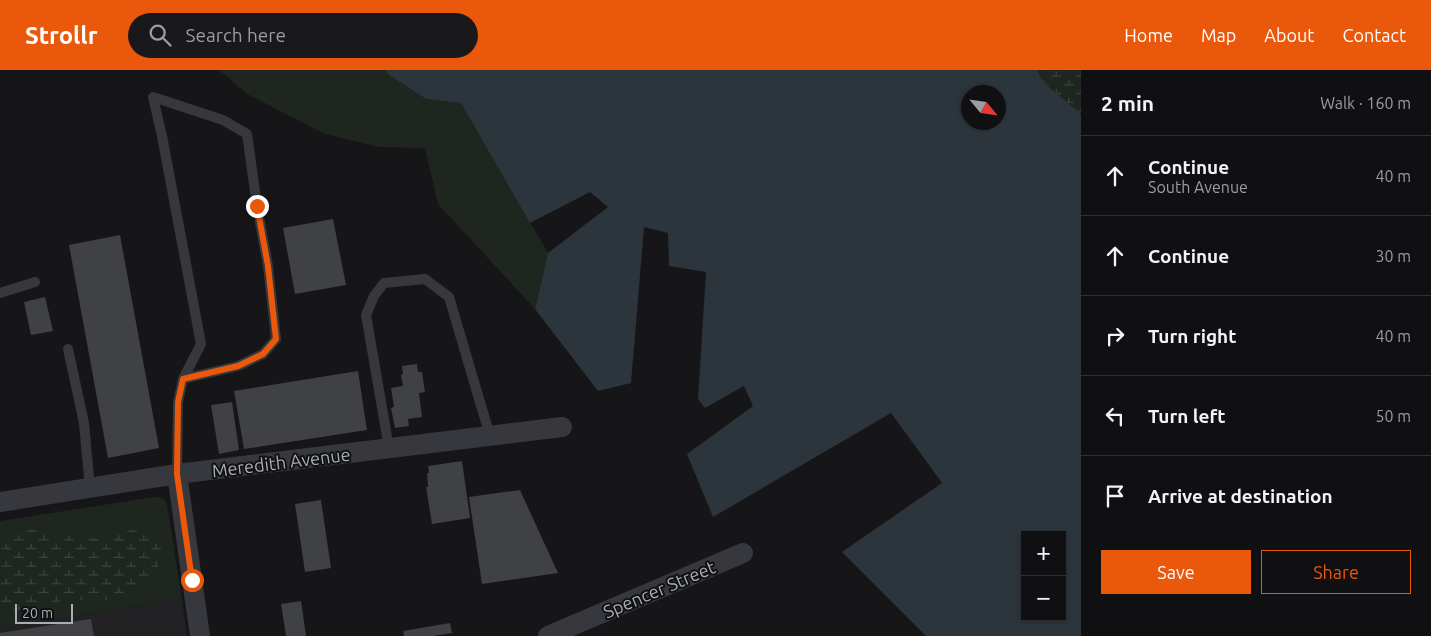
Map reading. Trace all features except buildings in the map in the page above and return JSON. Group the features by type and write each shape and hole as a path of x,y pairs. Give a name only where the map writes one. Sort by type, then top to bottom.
{"street":[{"name":"Meredith Avenue","path":"0,502 177,474 562,427"},
{"path":"177,474 200,636"},
{"name":"Spencer Street","path":"548,636 743,553"}],"lane":[{"path":"177,474 178,402 183,379 201,344 153,97 223,120 247,134 268,266 276,339 263,354 238,366 183,379"},
{"path":"389,448 366,315 374,296 384,283 425,279 448,297 490,436"},
{"path":"0,293 35,282"},
{"path":"68,349 84,423 90,488"}],"shaded area":[{"path":"385,70 1037,70 1043,82 1081,114 1081,636 926,636 842,552 942,483 891,413 713,517 687,454 753,406 744,386 705,408 698,399 706,272 669,266 668,233 644,227 631,383 598,391 535,309 548,253 608,207 590,192 530,223 461,103 426,99 389,75"},
{"path":"182,599 187,636 0,636 0,629"}],"green space":[{"path":"219,70 385,70 389,75 426,99 461,102 548,253 535,309 438,204 425,148 379,147 325,134 247,94"},
{"path":"1037,70 1081,70 1081,114 1043,82"},
{"path":"154,497 162,498 167,504 182,599 0,629 0,521"},
{"path":"41,528 80,538 107,538 134,529 154,535 161,548 160,561 154,578 136,592 116,600 66,600 0,614 0,535"}],"route":[{"path":"192,580 177,474 178,402 183,379 238,366 263,354 276,339 268,266 257,206"}]}
